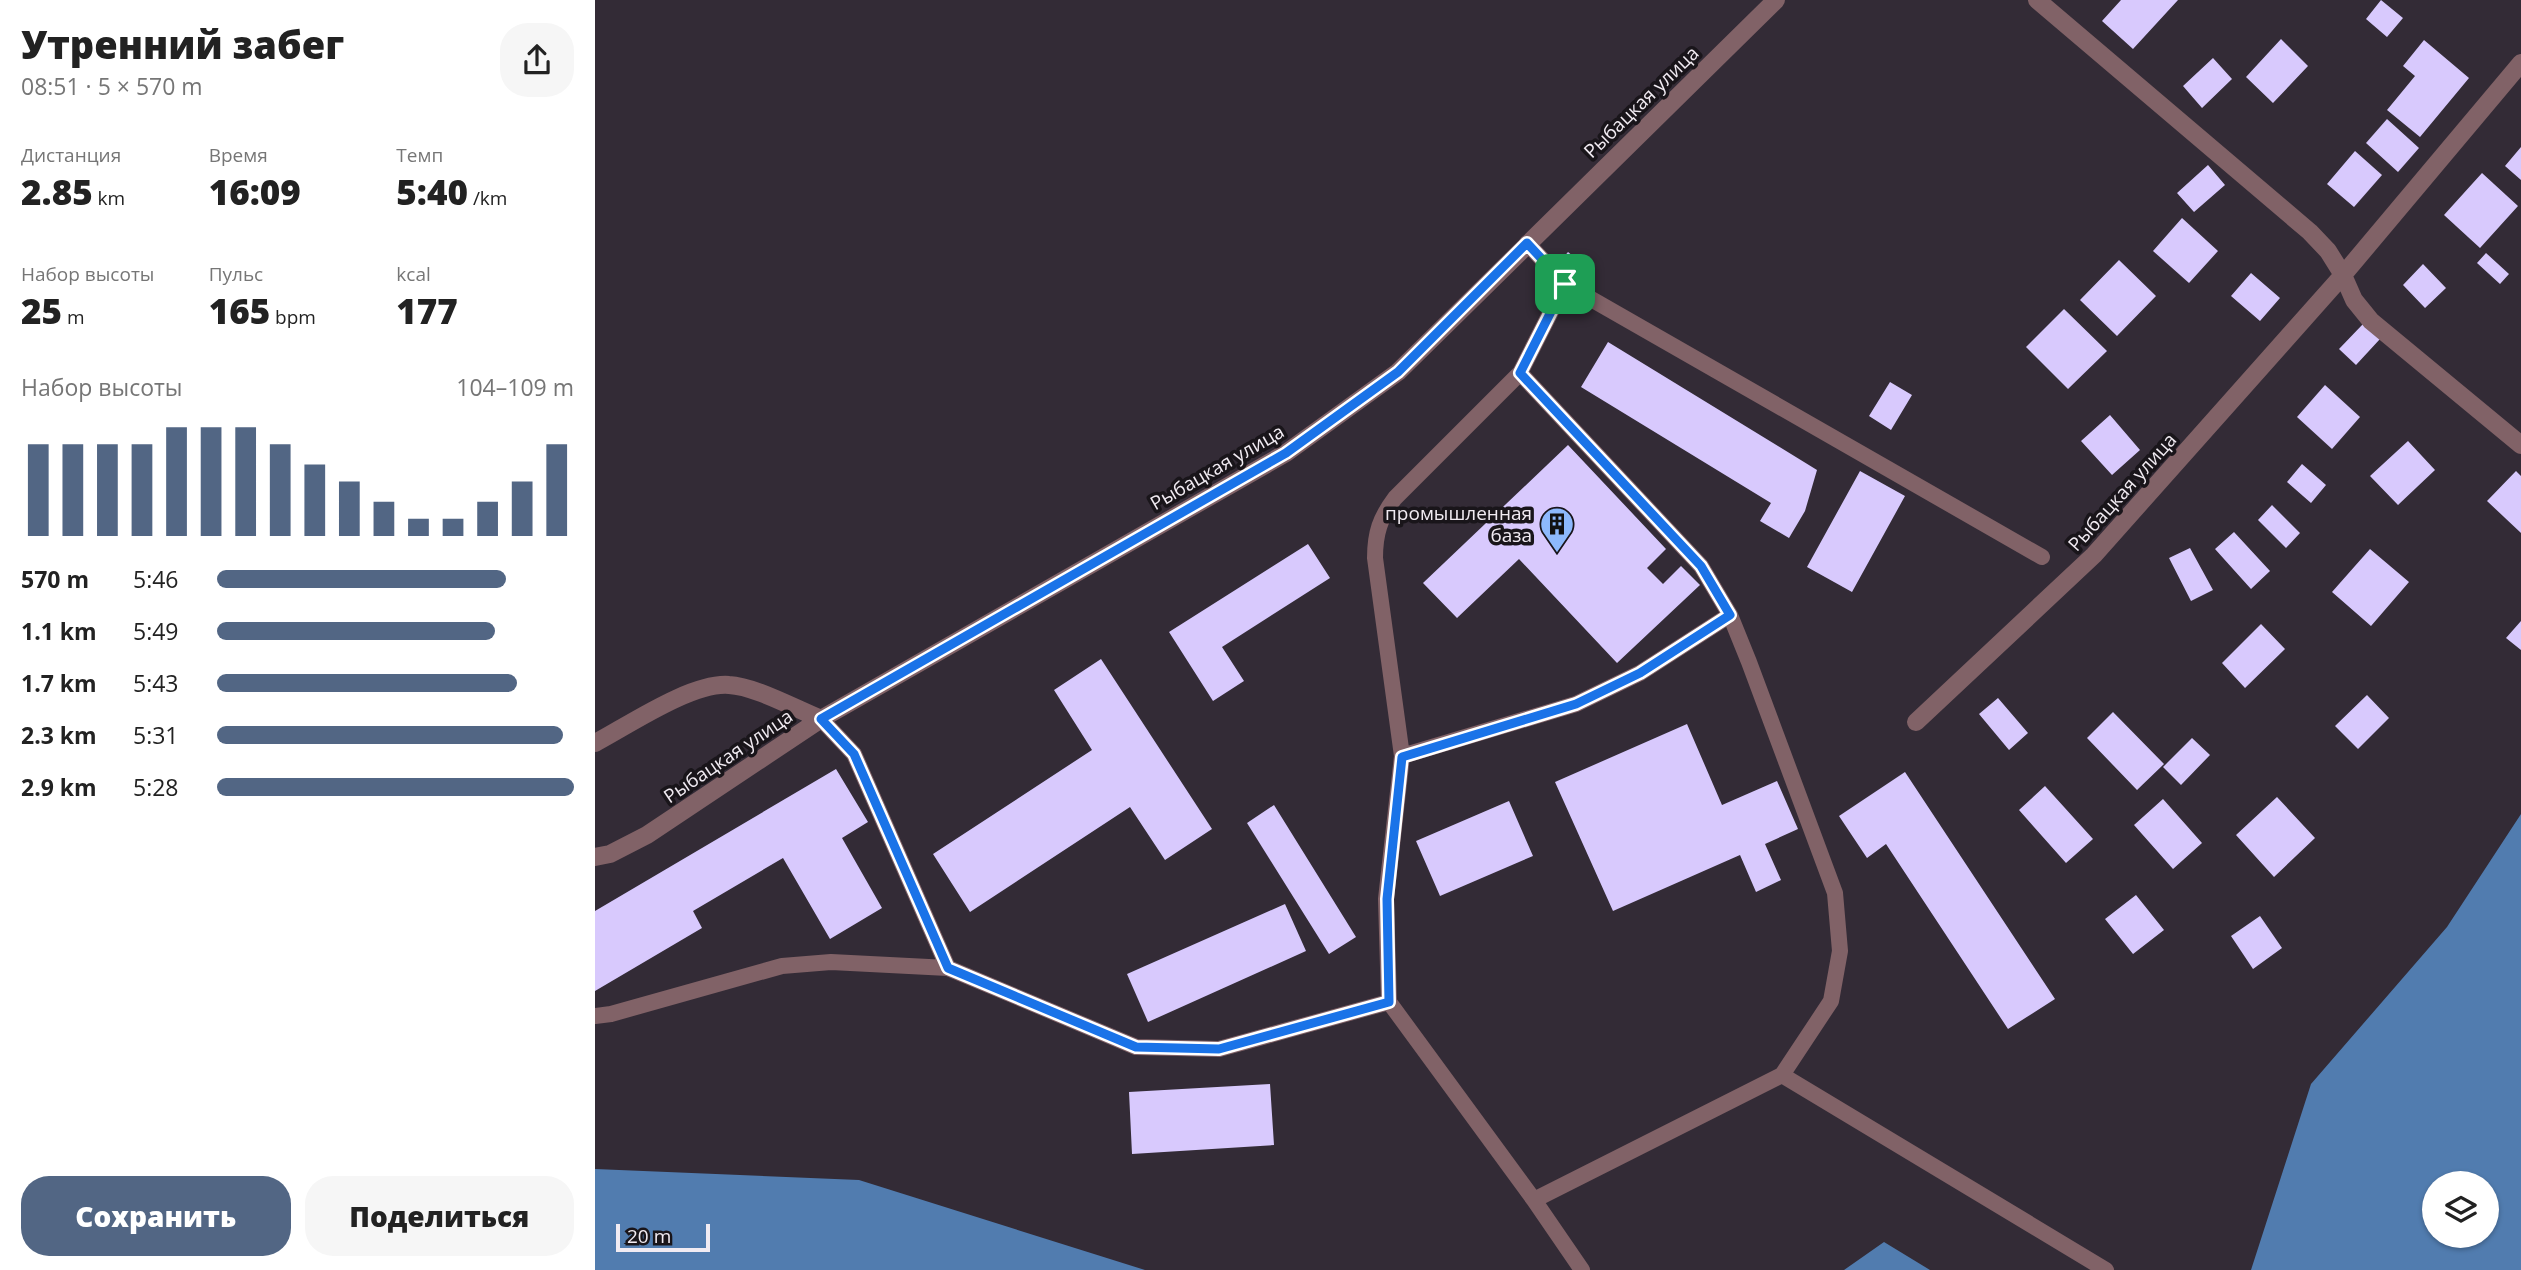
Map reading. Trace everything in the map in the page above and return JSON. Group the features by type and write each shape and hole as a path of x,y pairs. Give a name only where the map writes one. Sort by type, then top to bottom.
{"street":[{"name":"Рыбацкая улица","path":"595,858 647,835 821,719 1286,453 1398,372 1776,0"},
{"path":"2036,0 2310,232 2328,251 2354,300 2371,321 2521,445"},
{"name":"Рыбацкая улица","path":"1916,722 2094,555 2343,275 2521,63"},
{"path":"595,743 690,692 710,686 730,685 750,690 821,719"}],"lane":[{"path":"1527,243 1565,284 2042,557"},
{"path":"1565,284 1520,373 1395,498 1382,515 1375,536 1375,558 1402,757 1387,899 1389,1002 1582,1270"},
{"path":"1520,373 1701,566 1730,615 1835,893 1840,951 1831,1001 1782,1075 1534,1200"},
{"path":"1402,757 1576,704 1640,673 1730,615"},
{"path":"821,719 854,754 948,968"},
{"path":"595,1016 611,1014 782,966 831,962 948,968 1136,1047 1219,1049 1389,1002"},
{"path":"1782,1075 2106,1270"}],"water":[{"path":"2521,814 2521,1270 2251,1270 2311,1084 2447,927"},
{"path":"595,1169 859,1180 1145,1270 595,1270"},
{"path":"1884,1242 1930,1270 1844,1270"}],"building":[{"path":"2121,0 2178,0 2133,49 2102,21"},
{"path":"2381,0 2403,18 2387,37 2366,19"},
{"path":"2281,39 2308,66 2273,103 2246,77"},
{"path":"2424,40 2469,78 2420,137 2387,110 2415,76 2403,66"},
{"path":"2213,58 2232,79 2202,108 2183,86"},
{"path":"2387,119 2419,148 2398,172 2366,143"},
{"path":"2521,147 2521,180 2505,166"},
{"path":"2355,151 2382,175 2354,207 2327,184"},
{"path":"2208,165 2225,185 2194,212 2177,193"},
{"path":"2482,173 2518,206 2480,248 2444,215"},
{"path":"2182,218 2218,251 2189,283 2153,251"},
{"path":"1568,252 1580,262 1569,276 1557,265"},
{"path":"2486,253 2509,274 2500,284 2477,263"},
{"path":"2119,260 2156,296 2117,336 2080,300"},
{"path":"2423,264 2446,288 2425,308 2403,285"},
{"path":"2251,273 2280,298 2260,321 2231,296"},
{"path":"2064,309 2107,351 2068,389 2026,347"},
{"path":"2363,324 2380,339 2356,365 2339,349"},
{"path":"1608,342 1817,470 1805,511 1789,538 1760,521 1771,503 1581,387"},
{"path":"1890,382 1912,395 1891,430 1869,416"},
{"path":"2325,385 2360,417 2332,449 2297,417"},
{"path":"2110,415 2140,450 2112,475 2081,441"},
{"path":"2408,441 2435,470 2398,505 2370,476"},
{"name":"промышленная база","path":"1568,445 1666,549 1647,568 1663,584 1681,566 1700,585 1617,663 1519,559 1457,618 1423,583"},
{"path":"2302,464 2326,485 2311,503 2287,482"},
{"path":"1860,471 1905,496 1852,592 1807,567"},
{"path":"2516,471 2521,476 2521,533 2487,501"},
{"path":"2272,505 2300,533 2286,548 2258,520"},
{"path":"2234,532 2270,571 2251,589 2215,549"},
{"path":"1308,544 1330,578 1222,647 1244,681 1213,701 1169,632"},
{"path":"2190,548 2213,590 2191,601 2169,558"},
{"path":"2370,549 2409,582 2371,626 2332,592"},
{"path":"2521,621 2521,650 2506,638"},
{"path":"2261,624 2285,649 2245,688 2222,663"},
{"path":"1101,659 1212,829 1165,860 1130,807 970,912 933,854 1092,750 1054,690"},
{"path":"2367,695 2389,718 2358,749 2335,726"},
{"path":"1998,698 2028,733 2009,750 1979,714"},
{"path":"2113,712 2164,764 2137,790 2087,738"},
{"path":"1687,724 1722,805 1777,781 1798,829 1765,844 1781,880 1756,892 1740,855 1613,911 1555,782"},
{"path":"2192,738 2210,755 2181,785 2163,767"},
{"path":"836,769 868,822 842,838 882,908 830,939 783,858 693,911 702,928 595,991 595,911"},
{"path":"1905,772 2055,999 2008,1029 1886,844 1867,858 1839,816"},
{"path":"2045,786 2093,839 2066,863 2019,810"},
{"path":"2277,797 2315,838 2274,877 2236,835"},
{"path":"2163,799 2202,843 2173,869 2134,825"},
{"path":"1509,801 1533,856 1440,896 1416,841"},
{"path":"1274,805 1356,937 1329,954 1247,823"},
{"path":"2136,895 2164,930 2133,954 2105,919"},
{"path":"1285,904 1306,951 1148,1022 1127,974"},
{"path":"2260,916 2282,948 2253,969 2231,936"},
{"path":"1270,1084 1274,1145 1132,1154 1129,1092"}],"place":[{"name":"промышленная база","path":"1557,554"}],"route":[{"path":"1527,243 1565,284 1520,373 1701,566 1730,615 1640,673 1576,704 1402,757 1387,899 1389,1002 1219,1049 1136,1047 948,968 854,754 821,719 1286,453 1398,372 1527,243"}]}
